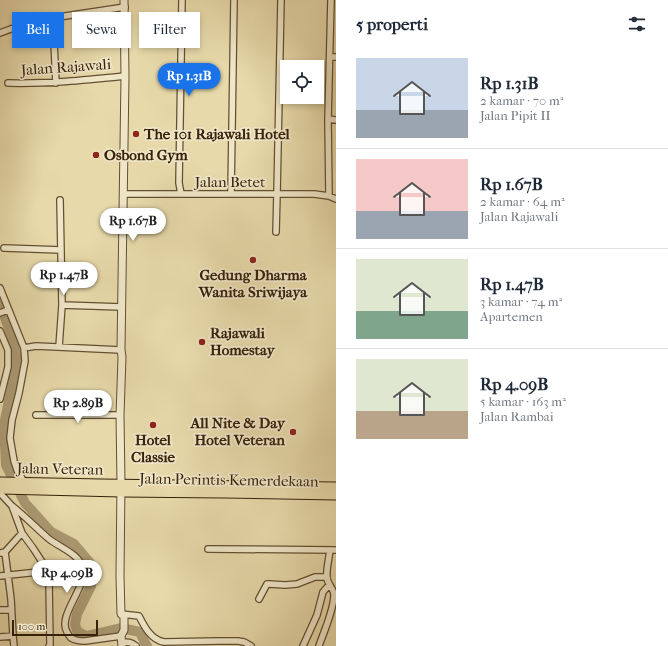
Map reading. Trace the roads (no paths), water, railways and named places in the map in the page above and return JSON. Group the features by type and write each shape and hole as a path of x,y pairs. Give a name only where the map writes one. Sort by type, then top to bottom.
{"highway":[{"name":"Jalan Veteran","path":"1,488 22,485 121,487"},
{"path":"121,487 336,487"},
{"name":"Jalan Perintis Kemerdekaan","path":"121,487 224,493 336,495"}],"street":[{"path":"181,194 182,0"},
{"path":"231,194 234,0"},
{"path":"276,232 281,0"},
{"path":"329,196 328,119 333,57 331,0"},
{"path":"64,16 124,4"},
{"name":"Jalan Rajawali","path":"122,638 123,615 120,576 120,415 124,194 124,4"},
{"path":"0,33 12,29"},
{"path":"54,48 56,83"},
{"name":"Jalan Rajawali","path":"8,83 56,83 125,76"},
{"path":"328,119 336,120"},
{"name":"Jalan Betet","path":"124,194 314,194 329,196 336,199"},
{"path":"59,347 62,305 60,200"},
{"path":"4,248 61,250"},
{"path":"0,288 5,311 24,348 25,361 12,420 10,438 14,461 22,485"},
{"path":"62,305 122,307"},
{"path":"0,331 8,350 8,366 0,399"},
{"path":"24,348 34,346 121,350"},
{"path":"36,415 120,415"},
{"path":"1,488 12,506 22,533 48,571 49,646"},
{"path":"12,506 50,540 70,552 81,563 84,574 65,622 66,630 71,638 81,641 122,638 136,646"},
{"path":"14,646 8,575 2,553 22,533"},
{"path":"208,549 333,550 327,577 329,585 333,590 334,599 329,619 319,646"},
{"path":"0,576 48,571"},
{"path":"259,599 267,584 291,585 315,577 327,577"},
{"path":"303,646 317,615 323,592 329,585"},
{"path":"0,610 11,610"},
{"path":"123,615 139,616 152,637 158,641 218,644 244,642 251,646"},
{"path":"0,637 13,636"}],"waterway":[{"path":"0,304 13,340 17,361 4,425 6,465 25,503 51,532 74,544 90,563 92,576 91,586 77,614 75,624 77,631 86,636 121,628 140,632 147,646"}],"place":[{"name":"The 101 Rajawali Hotel","path":"136,134"},
{"name":"Osbond Gym","path":"96,155"},
{"name":"Gedung Dharma Wanita Sriwijaya","path":"253,260"},
{"name":"Rajawali Homestay","path":"202,342"},
{"name":"Hotel Classie","path":"153,425"},
{"name":"All Nite & Day Hotel Veteran","path":"293,432"}]}
